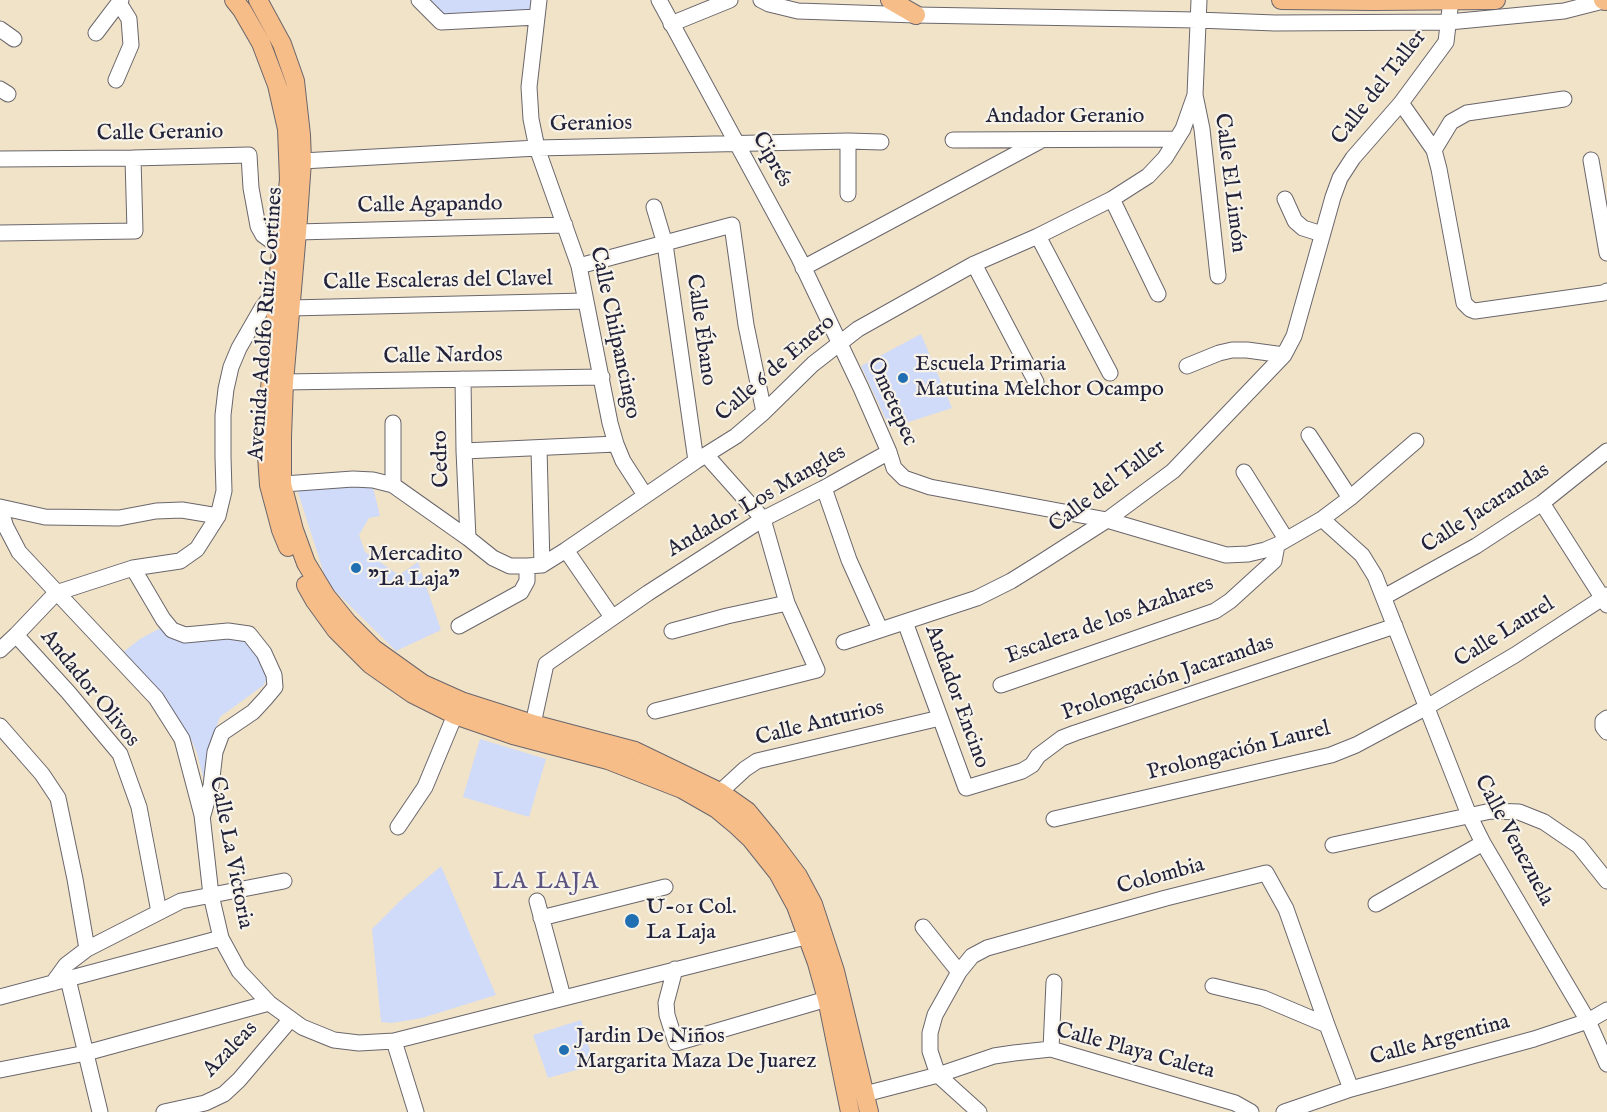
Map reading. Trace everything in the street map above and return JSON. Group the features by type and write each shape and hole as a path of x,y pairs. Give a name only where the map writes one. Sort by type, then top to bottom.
{"main road":[{"name":"Avenida Adolfo Ruiz Cortines","path":"234,0 261,43 277,86 287,129 291,243 290,308 282,437 276,485 306,563 326,596 347,622 375,649 423,684 461,700 533,724 635,751 720,792 747,811 798,876 813,904 815,934 850,1112"},
{"name":"Avenida Adolfo Ruiz Cortines","path":"258,0 282,44 295,81 301,135 302,161 291,243 278,287 266,441 276,485 281,530 295,565 315,601 336,630 370,663 413,694 455,715 513,735 608,760 682,789 717,809 751,839 778,873 835,971 869,1112"},
{"path":"890,0 916,15"},
{"path":"1281,0 1496,0"}],"street":[{"path":"419,0 441,22 537,17"},
{"name":"Calle Chilpancingo","path":"539,0 528,87 537,148 579,266 615,444 645,495"},
{"name":"Ciprés","path":"659,0 803,268 839,343"},
{"path":"671,24 730,0"},
{"path":"761,0 798,11 1275,23 1449,22 1564,11 1605,0"},
{"name":"Calle 6 de Enero","path":"534,566 566,550 735,436 813,364 858,329 974,264 1038,236 1112,199 1148,176 1165,158 1177,140 1195,95 1199,0"},
{"name":"Calle del Taller","path":"844,642 977,598 1011,581 1107,520 1173,471 1284,355 1294,336 1340,178 1353,158 1401,103 1446,42 1451,1"},
{"path":"96,33 120,2 129,19 131,45 116,80"},
{"path":"0,28 15,39"},
{"name":"Calle El Limón","path":"1195,95 1202,129 1218,276"},
{"path":"1434,150 1451,122 1467,113 1564,99"},
{"path":"1401,103 1434,150 1464,303 1470,309 1475,311 1607,291"},
{"name":"Andador Geranio","path":"953,140 1177,140"},
{"path":"803,268 1042,140"},
{"path":"848,141 848,194"},
{"name":"Geranios","path":"302,161 537,148 881,142"},
{"name":"Calle Geranio","path":"0,159 249,155 251,188 258,226 263,235 291,243"},
{"path":"0,233 135,231 134,158"},
{"path":"1591,160 1607,253"},
{"path":"1112,199 1158,294"},
{"path":"1285,199 1295,221 1303,228 1322,234"},
{"name":"Calle Ébano","path":"654,207 665,244 701,458"},
{"name":"Calle Agapando","path":"291,243 565,225"},
{"path":"579,266 732,225 746,325 764,411"},
{"path":"1038,236 1110,373"},
{"path":"974,264 1036,382"},
{"path":"0,650 56,593 133,568 180,561 197,549 218,516 224,491 224,415 231,367 262,308 278,287"},
{"name":"Calle Escaleras del Clavel","path":"290,308 586,301"},
{"name":"Ometepec","path":"839,343 861,388 894,468 904,478 930,487 1107,520"},
{"path":"1187,366 1232,350 1284,355"},
{"name":"Calle Nardos","path":"284,382 602,377"},
{"name":"Cedro","path":"463,379 468,538"},
{"path":"393,423 393,485"},
{"path":"1309,435 1350,498"},
{"path":"1107,520 1226,555 1248,554 1264,550 1322,519 1416,441"},
{"path":"464,451 615,444"},
{"path":"459,626 521,592 534,566 539,448"},
{"name":"Calle Jacarandas","path":"1384,597 1476,546 1542,503 1607,451"},
{"name":"Andador Los Mangles","path":"533,724 546,664 612,617 763,519 889,452"},
{"path":"655,711 817,670 787,603 763,519 701,458"},
{"path":"1244,472 1282,542"},
{"path":"276,485 353,479 372,480 393,485 493,558 510,566 534,566"},
{"path":"824,488 849,560 880,629"},
{"path":"1542,503 1606,599"},
{"path":"0,508 45,517 119,518 156,511 182,510 218,516"},
{"name":"Calle La Victoria","path":"0,508 6,527 19,552 156,698 182,739 202,815 211,895 221,938 239,971 269,1003 302,1028 334,1040 359,1043 394,1041 815,934"},
{"path":"1322,519 1362,555 1384,597"},
{"name":"Escalera de los Azahares","path":"1001,685 1215,611 1230,602 1274,561 1282,542"},
{"path":"566,550 612,617"},
{"path":"133,568 172,630 185,635 228,631 249,634 264,653 274,675 275,687 265,699 253,712 222,733 215,752 211,786 202,815"},
{"name":"Calle Venezuela","path":"1384,597 1469,815 1588,1021 1607,1064"},
{"name":"Calle Laurel","path":"1427,707 1606,599"},
{"path":"672,631 787,603"},
{"name":"Andador Encino","path":"905,622 966,788"},
{"name":"Prolongación Jacarandas","path":"966,788 1022,771 1062,738 1075,733 1395,626"},
{"name":"Andador Olivos","path":"16,635 120,754 139,807 159,912"},
{"name":"Prolongación Laurel","path":"1054,819 1331,755 1356,746 1427,707"},
{"path":"398,827 425,787 455,715"},
{"name":"Calle Anturios","path":"720,792 757,761 940,718"},
{"path":"0,726 42,774 58,798 87,949"},
{"path":"1333,845 1491,811 1519,812 1544,822 1579,846 1607,881"},
{"path":"1376,904 1484,843"},
{"name":"Colombia","path":"938,1075 930,1051 930,1033 935,1015 959,972 972,956 987,948 1166,898 1266,873 1286,909 1351,1089"},
{"path":"53,983 66,965 87,949 181,901 284,881"},
{"path":"541,918 665,887"},
{"path":"537,901 563,997"},
{"path":"923,927 959,972"},
{"path":"0,998 221,938"},
{"path":"675,969 666,1003 667,1015 676,1043 827,999"},
{"path":"68,979 100,1112"},
{"path":"1051,1049 1054,982"},
{"path":"1213,986 1263,998 1327,1025"},
{"path":"0,1070 86,1053 269,1003"},
{"name":"Calle Argentina","path":"1284,1112 1351,1089 1534,1040 1588,1021 1607,1010"},
{"name":"Azaleas","path":"164,1112 205,1103 224,1094 239,1080 290,1020"},
{"path":"394,1041 416,1112"},
{"name":"Calle Playa Caleta","path":"865,1094 938,1075 994,1056 1051,1049 1235,1103 1251,1112"},
{"path":"938,1075 978,1112"}],"shaded area":[{"path":"431,0 534,0 531,14 446,19"},
{"name":"Escuela Primaria Matutina Melchor Ocampo","path":"921,334 952,408 890,428 861,366"},
{"name":"Mercadito \"La Laja\"","path":"372,483 380,516 369,518 359,535 365,552 399,575 418,562 441,630 396,651 327,583 297,489"},
{"path":"164,626 247,636 267,677 264,685 220,717 208,749 206,789 197,753 190,737 162,693 122,653 140,639"},
{"path":"480,739 546,759 529,817 463,797"},
{"path":"441,866 496,995 422,1018 392,1023 381,1022 372,929"},
{"name":"Jardin De Niños Margarita Maza De Juarez","path":"581,1020 594,1065 548,1078 533,1035"}],"place":[{"name":"Escuela Primaria Matutina Melchor Ocampo","path":"903,378"},
{"name":"Mercadito \"La Laja\"","path":"356,568"},
{"name":"U-01 Col. La Laja","path":"632,921"},
{"name":"Jardin De Niños Margarita Maza De Juarez","path":"564,1050"}],"district":[{"name":"LA LAJA","path":"546,883"}]}
